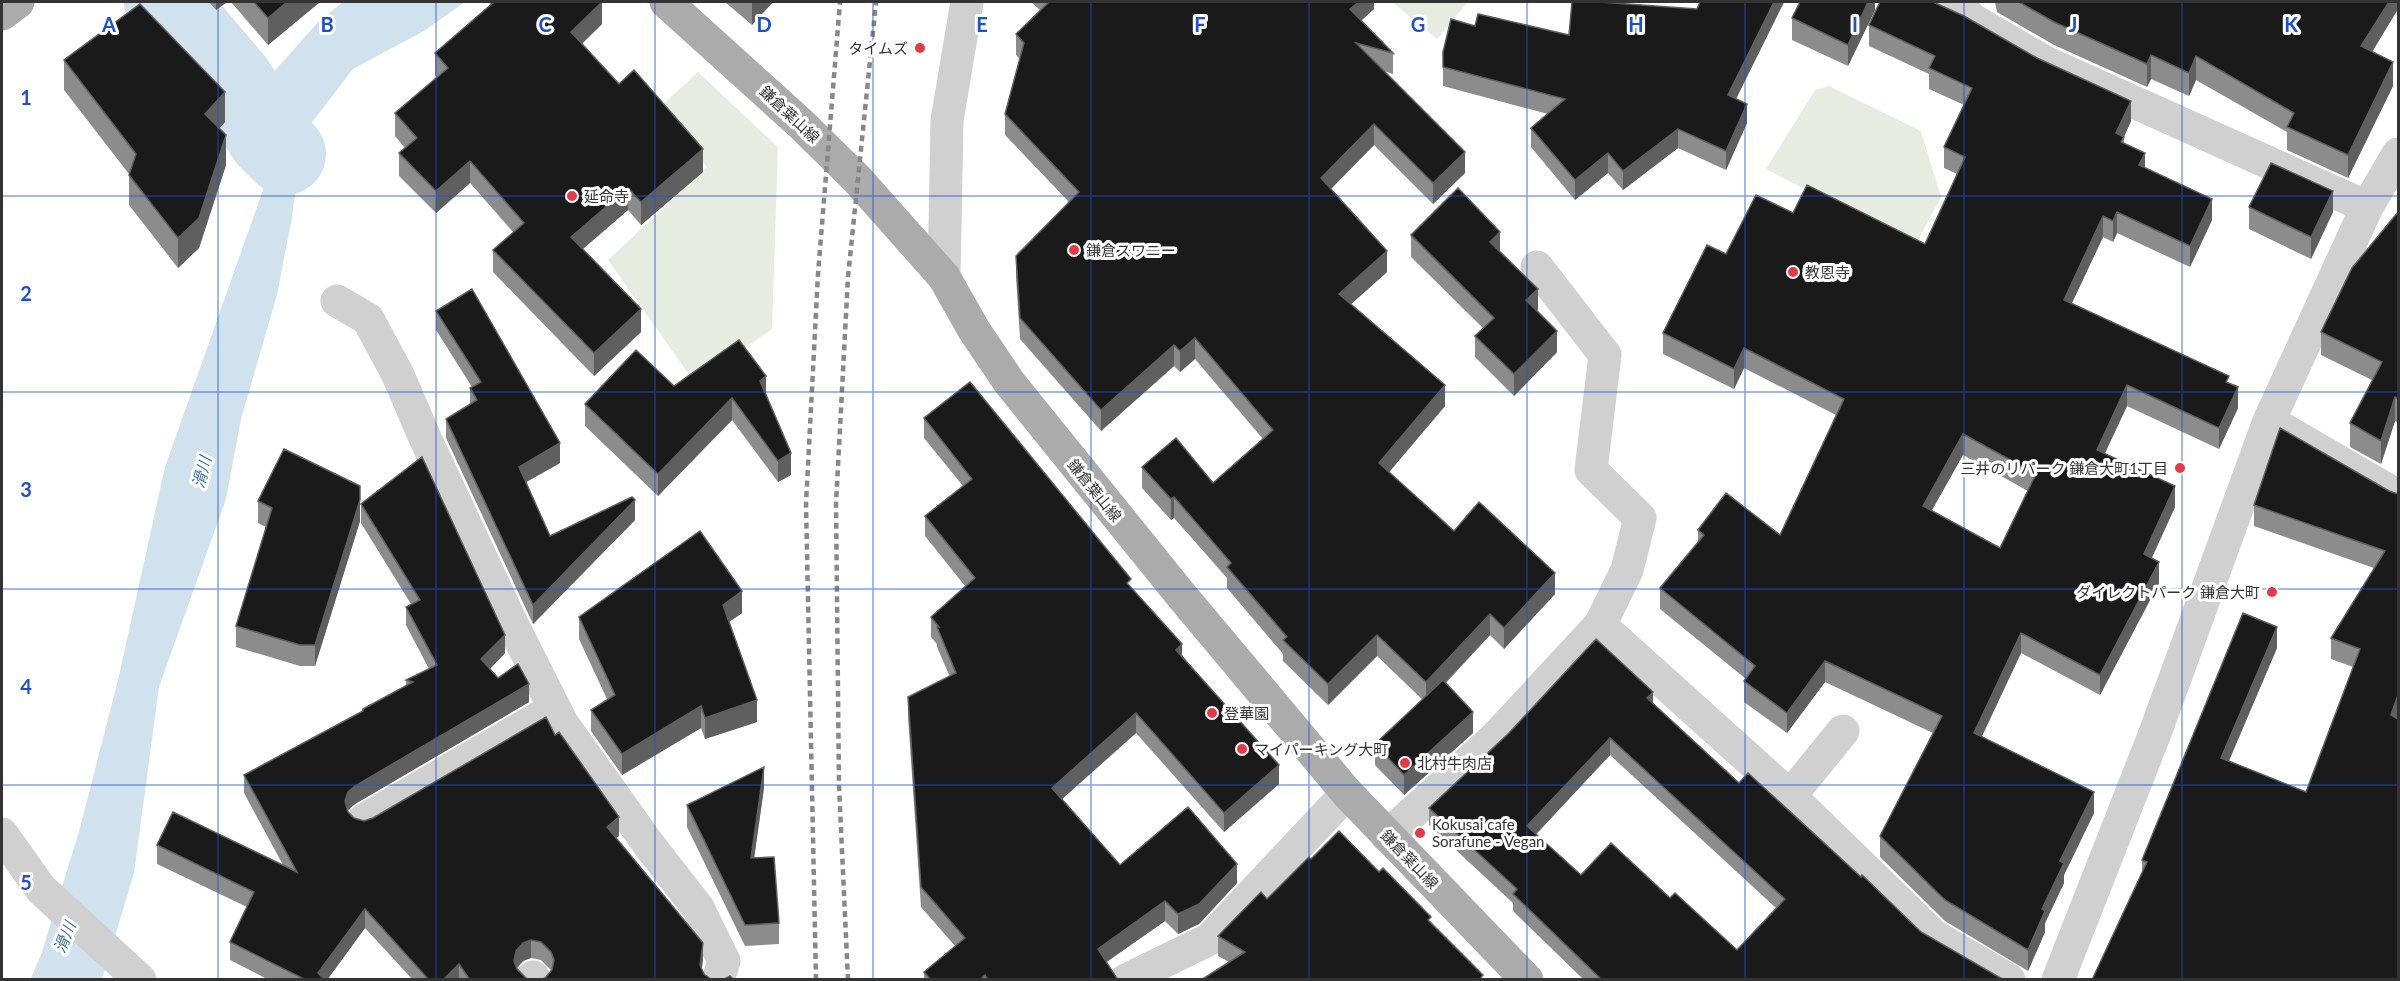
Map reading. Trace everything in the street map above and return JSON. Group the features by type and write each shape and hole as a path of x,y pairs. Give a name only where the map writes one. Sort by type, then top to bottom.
{"main road":[{"path":"2,14 18,2"},
{"name":"鎌倉葉山線","path":"666,2 857,179 944,277 974,330 1009,382 1181,595 1347,793 1527,980"}],"street":[{"path":"944,277 947,120 967,2"},
{"path":"1953,2 1973,20 2045,62 2367,207"},
{"path":"2058,980 2155,733 2270,421 2367,207 2398,154"},
{"path":"1387,836 1495,738 1600,625 1627,570 1640,518 1591,470 1605,355 1537,267"},
{"path":"337,301 368,319 398,375 508,616 554,709 615,798 698,908 724,961 718,980"},
{"path":"2270,421 2398,496"},
{"path":"1600,625 1790,796 1934,936 2009,980"},
{"path":"364,820 554,709"},
{"path":"1790,796 1843,731"},
{"path":"1126,980 1210,939 1347,793"},
{"path":"2,834 41,889 132,972"}],"shaded area":[{"path":"1392,2 1468,2 1437,39"},
{"path":"698,72 778,147 772,329 695,383 608,260 707,167 661,106"},
{"path":"1829,86 1921,131 1941,197 1835,397 1889,233 1766,169 1815,90"}],"water":[{"name":"滑川","path":"343,2 465,2 424,31 353,69 303,134 292,217 277,295 241,419 226,499 159,687 134,873 102,979 30,980 41,955 80,828 119,676 165,467 263,190 270,76 319,21"}],"building":[{"path":"254,2 287,2 268,18"},
{"path":"494,2 602,2 571,32 619,84 634,70 703,149 641,202 628,188 571,237 641,309 594,353 493,250 524,223 470,161 436,191 399,153 417,138 395,113 448,68 435,53"},
{"path":"1049,2 1359,2 1350,9 1393,53 1356,43 1465,152 1433,183 1374,124 1321,178 1387,251 1339,294 1445,385 1379,463 1454,531 1479,502 1555,573 1504,628 1490,614 1426,682 1377,635 1328,684 1283,640 1287,637 1227,567 1231,563 1174,497 1171,499 1142,467 1176,438 1213,483 1273,430 1195,338 1180,351 1174,345 1101,410 1020,318 1016,256 1079,192 1005,114 1024,43 1016,34"},
{"path":"1572,2 1697,9 1700,2 1774,2 1728,95 1747,104 1726,151 1678,129 1623,171 1608,153 1575,180 1531,128 1565,99 1443,67 1443,52 1451,19 1475,26 1478,14 1569,35"},
{"path":"1800,2 1868,2 1848,45 1792,18"},
{"path":"1880,2 1933,2 1964,16 2037,58 2131,101 2116,133 2124,137 2121,142 2145,153 2139,165 2212,199 2190,246 2117,212 2113,221 2103,216 2064,300 2229,376 2226,382 2238,387 2219,428 2127,385 2097,450 2175,486 2144,554 2159,562 2100,675 2021,633 1974,733 2094,792 2060,861 2064,863 2042,909 2045,911 2028,950 1945,900 1880,836 1942,716 1825,661 1787,713 1744,681 1755,666 1660,588 1704,535 1698,530 1726,493 1780,535 1844,399 1744,348 1734,369 1663,333 1707,245 1726,254 1756,195 1793,213 1807,185 1925,244 1965,157 1944,147 1972,88 1929,68 1935,56 1869,25","holes":["1963,434 2036,474 2000,548 1923,506"]},
{"path":"2019,2 2389,2 2361,46 2393,62 2348,155 2287,127 2294,113 2196,56 2189,73 2151,55 2147,64 2054,22"},
{"path":"140,4 225,92 205,114 226,135 199,218 178,238 129,175 136,154 64,60"},
{"path":"2271,163 2333,191 2311,237 2249,207"},
{"path":"1458,188 1500,232 1490,242 1538,289 1526,300 1557,331 1514,374 1475,336 1494,318 1411,235"},
{"path":"2398,212 2398,399 2395,397 2381,441 2350,423 2382,362 2321,332 2352,268"},
{"path":"472,289 560,443 519,467 550,536 632,497 635,500 533,605 446,419 477,400 470,388 481,382 436,311"},
{"path":"739,340 766,376 760,381 791,453 778,461 732,398 658,474 585,404 636,350 674,386"},
{"path":"970,382 1131,579 1127,583 1182,644 1176,650 1279,765 1224,813 1136,713 1052,788 1120,865 1188,807 1237,864 1199,904 1178,914 1165,901 1098,949 1118,980 988,980 985,975 980,980 931,980 924,972 965,938 921,887 908,697 956,673 937,627 939,627 931,617 975,578 925,516 972,479 924,418"},
{"path":"2280,428 2398,494 2398,695 2391,715 2398,719 2398,980 2092,980 2147,862 2142,860 2243,613 2277,627 2221,758 2306,792 2360,649 2331,638 2385,551 2254,505"},
{"path":"284,449 360,486 360,500 315,645 300,645 236,626 272,508 258,501"},
{"path":"422,457 505,635 481,659 498,678 518,664 529,684 355,786 348,792 345,801 348,812 354,818 364,821 373,818 546,717 555,735 559,732 619,817 607,827 703,943 700,965 704,974 712,980 539,980 545,978 552,970 554,960 551,952 541,942 531,940 523,943 516,951 514,961 517,969 531,980 470,980 459,964 443,980 429,980 365,909 318,973 325,980 306,980 230,942 254,892 157,845 173,812 297,872 244,775 363,711 413,682 406,680 437,665 406,607 420,600 361,504"},
{"path":"700,531 742,591 723,605 757,700 705,718 701,706 622,754 591,710 615,695 579,617"},
{"path":"1596,639 1653,692 1647,698 1739,783 1748,773 1861,877 1862,875 1921,932 2004,980 1602,980 1513,894 1517,889 1429,808 1509,733","holes":["1610,738 1785,899 1737,950 1675,893 1670,898 1611,843 1581,875 1527,826"]},
{"path":"1443,680 1473,712 1404,775 1375,744"},
{"path":"764,767 751,858 774,857 779,923 745,925 687,805"},
{"path":"1339,831 1379,872 1383,868 1431,917 1428,920 1483,975 1479,980 1201,980 1245,952 1218,936 1261,892 1267,899"}],"waterway":[{"path":"165,2 234,83 268,137 285,154"}],"railway":[{"path":"816,980 806,504 818,274 840,2"},
{"path":"848,980 839,786 836,504 848,277 876,2"}],"place":[{"name":"タイムズ","path":"920,48"},
{"name":"延命寺","path":"572,196"},
{"name":"鎌倉スワニー","path":"1074,250"},
{"name":"教恩寺","path":"1793,272"},
{"name":"三井のリパーク 鎌倉大町1丁目","path":"2180,468"},
{"name":"ダイレクトパーク 鎌倉大町","path":"2272,592"},
{"name":"登華園","path":"1212,713"},
{"name":"マイパーキング大町","path":"1242,749"},
{"name":"北村牛肉店","path":"1405,763"},
{"name":"Kokusai cafe Sorafune - Vegan","path":"1420,833"}]}
